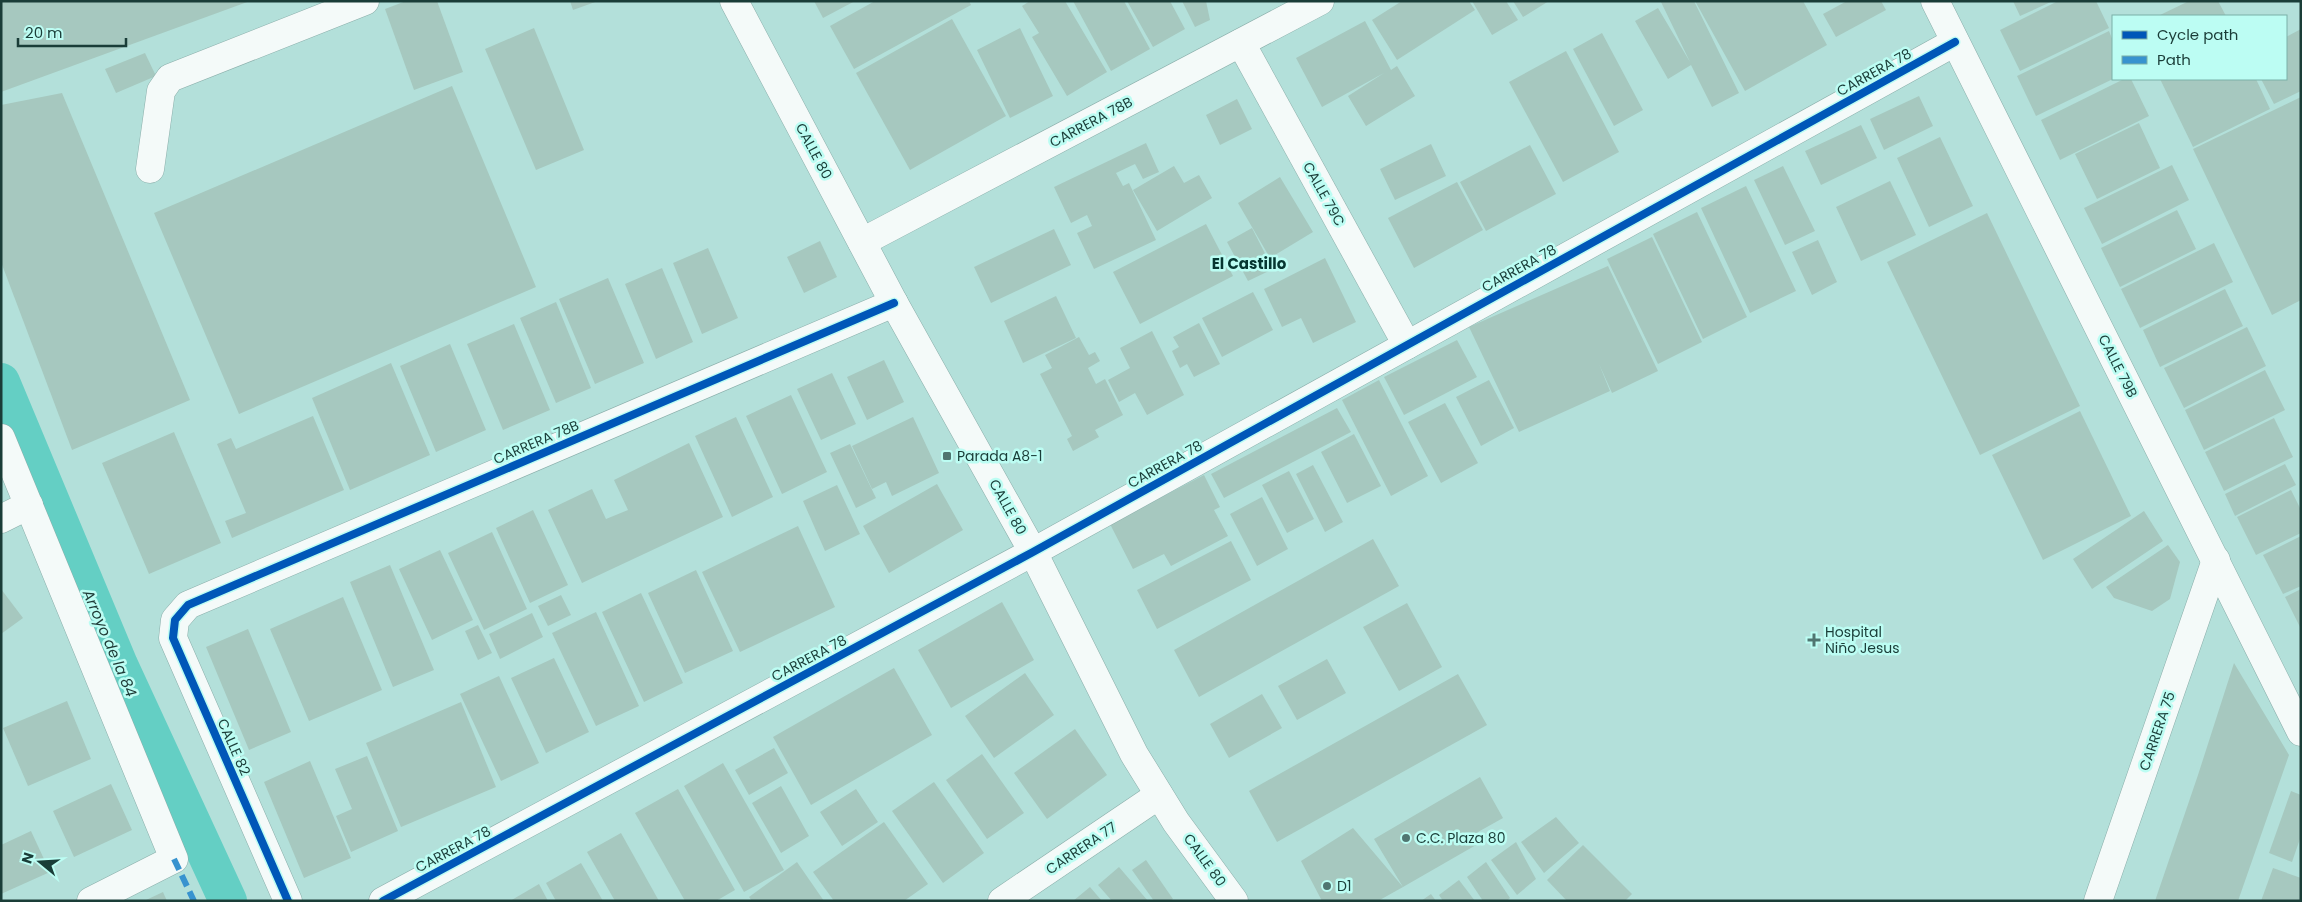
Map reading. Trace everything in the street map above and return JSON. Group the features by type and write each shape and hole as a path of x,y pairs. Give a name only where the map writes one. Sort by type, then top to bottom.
{"street":[{"path":"150,169 161,91 170,78 365,1"},
{"name":"CALLE 80","path":"734,1 894,303 1033,552 1134,754 1176,822 1234,901"},
{"name":"CARRERA 78B","path":"862,242 1320,1"},
{"name":"CALLE 79B","path":"1935,1 2301,732"},
{"name":"CARRERA 78","path":"383,901 1033,552 1955,42"},
{"name":"CALLE 79C","path":"1241,43 1407,345"},
{"name":"CARRERA 78B","path":"188,605 894,303"},
{"path":"1,438 174,859 91,901"},
{"path":"1,519 29,505"},
{"name":"CARRERA 75","path":"2098,901 2216,560"},
{"name":"CALLE 82","path":"188,605 175,620 173,638 288,901"},
{"name":"CARRERA 77","path":"1002,901 1159,794"}],"building":[{"path":"1,1 250,1 1,92"},
{"path":"406,1 437,1 463,72 414,90 385,9"},
{"path":"570,1 598,1 573,10"},
{"path":"814,1 855,1 823,18"},
{"path":"875,1 969,1 971,5 854,69 830,26"},
{"path":"1030,1 1065,1 1107,72 1067,96 1032,37 1039,33 1022,6"},
{"path":"1073,1 1124,1 1150,49 1111,71"},
{"path":"1127,1 1170,1 1185,29 1153,47"},
{"path":"1182,1 1206,1 1210,20 1195,27"},
{"path":"1402,1 1469,1 1475,10 1397,60 1372,20"},
{"path":"1472,1 1506,1 1518,20 1492,35"},
{"path":"1513,1 1549,1 1523,17"},
{"path":"1694,1 1739,93 1712,107 1691,65 1668,79 1635,21 1658,8 1690,62 1661,2"},
{"path":"1695,1 1803,1 1827,45 1745,91"},
{"path":"1847,1 1881,1 1886,10 1836,37 1823,14"},
{"path":"2013,1 2053,1 2020,16"},
{"path":"2058,1 2096,1 2109,28 2020,71 2000,30"},
{"path":"2189,1 2218,1 2225,15 2160,15"},
{"path":"952,19 1006,116 910,170 856,73"},
{"path":"1365,21 1391,70 1397,66 1415,96 1366,126 1348,96 1384,73 1322,107 1296,58"},
{"path":"534,28 584,150 536,170 485,49"},
{"path":"1020,28 1053,96 1010,118 977,50"},
{"path":"2301,29 2301,91 2274,104 2262,80 2287,80 2287,36"},
{"path":"2109,31 2112,38 2112,79 2036,116 2017,76"},
{"path":"1602,33 1643,110 1614,126 1573,49"},
{"path":"1566,51 1619,152 1563,182 1509,82"},
{"path":"145,53 156,76 116,93 105,69"},
{"path":"2122,80 2131,80 2149,116 2060,160 2041,120"},
{"path":"2160,80 2256,80 2270,109 2193,147"},
{"path":"452,86 536,287 239,414 154,213"},
{"path":"62,93 190,400 72,450 1,262 1,105"},
{"path":"1919,96 1933,126 1884,150 1870,119"},
{"path":"2301,97 2301,300 2272,315 2193,149"},
{"path":"1237,99 1252,129 1220,145 1206,115"},
{"path":"2139,123 2160,168 2097,199 2075,154"},
{"path":"1861,125 1877,158 1821,185 1805,151"},
{"path":"1940,137 1973,206 1929,227 1897,158"},
{"path":"1146,143 1159,172 1143,179 1135,164 1116,173 1123,186 1129,183 1156,240 1094,269 1077,233 1092,226 1087,215 1071,223 1054,187"},
{"path":"1431,144 1446,176 1395,200 1380,169"},
{"path":"1530,145 1556,194 1486,231 1460,182"},
{"path":"2172,165 2189,200 2102,244 2084,208"},
{"path":"1174,166 1184,183 1199,175 1212,198 1157,231 1133,190"},
{"path":"1783,166 1815,231 1785,245 1754,180"},
{"path":"1280,177 1313,232 1270,258 1238,203"},
{"path":"1890,181 1916,235 1861,261 1836,207"},
{"path":"1457,182 1483,230 1414,268 1388,218"},
{"path":"1746,186 1796,291 1750,313 1701,208"},
{"path":"2177,210 2196,249 2120,287 2101,248"},
{"path":"1697,212 1747,317 1703,339 1653,234"},
{"path":"1987,213 2080,406 1980,455 1887,262"},
{"path":"1206,224 1233,276 1140,324 1113,272"},
{"path":"1252,228 1273,269 1248,281 1227,242"},
{"path":"1054,229 1071,265 991,303 974,267"},
{"path":"1652,237 1702,342 1658,364 1607,259"},
{"path":"1818,240 1837,282 1812,295 1792,252"},
{"path":"820,241 837,277 804,293 787,257"},
{"path":"2214,243 2233,282 2140,328 2121,289"},
{"path":"708,248 738,318 702,334 673,263"},
{"path":"1325,258 1356,322 1313,343 1301,318 1282,327 1264,289"},
{"path":"1608,266 1658,371 1612,393 1599,364 1610,391 1519,432 1469,327"},
{"path":"662,268 693,342 656,359 625,284"},
{"path":"608,278 644,363 595,384 559,299"},
{"path":"2225,289 2243,326 2160,367 2143,330"},
{"path":"1253,292 1273,330 1222,357 1202,318"},
{"path":"1056,296 1076,338 1023,363 1004,321"},
{"path":"556,302 591,388 556,403 520,318"},
{"path":"1199,323 1220,364 1194,377 1187,364 1180,368 1172,351 1179,347 1173,337"},
{"path":"514,324 550,410 503,430 467,344"},
{"path":"2247,327 2266,366 2184,408 2164,368"},
{"path":"1152,331 1184,395 1147,415 1135,393 1119,402 1108,380 1130,368 1120,348"},
{"path":"1079,337 1089,355 1095,352 1100,361 1088,368 1096,384 1105,379 1123,415 1095,430 1099,437 1073,451 1067,439 1072,436 1040,374 1052,368 1045,355"},
{"path":"1457,340 1477,377 1404,415 1384,377"},
{"path":"450,344 486,430 436,452 400,366"},
{"path":"884,360 904,402 867,420 847,377"},
{"path":"391,363 430,455 350,490 312,398"},
{"path":"2265,370 2285,410 2204,450 2185,410"},
{"path":"832,373 856,424 821,440 797,389"},
{"path":"1379,380 1428,476 1391,496 1342,400"},
{"path":"1489,380 1514,428 1481,446 1456,397"},
{"path":"791,395 827,472 782,494 746,416"},
{"path":"1445,403 1478,463 1441,483 1408,422"},
{"path":"1337,408 1351,432 1224,498 1211,474"},
{"path":"2080,411 2131,516 2043,560 1992,455"},
{"path":"313,416 344,490 232,538 225,521 246,513 217,444 231,438 236,449"},
{"path":"736,417 773,497 732,517 695,436"},
{"path":"913,417 939,473 892,496 886,482 872,489 852,446"},
{"path":"2274,418 2293,457 2224,491 2205,452"},
{"path":"174,432 221,543 149,574 102,463"},
{"path":"1354,434 1381,486 1347,503 1321,452"},
{"path":"689,443 723,517 582,583 548,510 592,489 606,519 628,510 614,480"},
{"path":"850,444 876,498 856,508 830,453"},
{"path":"2285,464 2296,485 2235,516 2225,494"},
{"path":"1313,465 1343,522 1325,532 1296,474"},
{"path":"1289,471 1314,519 1287,533 1262,485"},
{"path":"1204,475 1220,507 1214,510 1228,536 1171,566 1164,554 1133,569 1110,524"},
{"path":"937,484 963,530 889,573 863,526"},
{"path":"837,485 860,534 825,551 803,501"},
{"path":"2291,490 2301,510 2301,533 2256,555 2237,517"},
{"path":"1262,497 1288,549 1257,566 1230,514"},
{"path":"533,510 568,585 530,603 496,528"},
{"path":"2144,511 2163,541 2092,589 2073,559"},
{"path":"798,526 835,607 740,652 702,572"},
{"path":"492,532 527,609 484,630 448,553"},
{"path":"2301,536 2301,586 2283,594 2263,555"},
{"path":"1373,539 1399,586 1199,697 1174,650"},
{"path":"1231,541 1251,580 1157,629 1137,590"},
{"path":"2168,545 2180,562 2170,599 2152,611 2114,598 2106,587"},
{"path":"440,550 473,620 432,640 399,569"},
{"path":"390,565 434,670 393,687 350,582"},
{"path":"696,570 733,651 685,673 648,593"},
{"path":"1,589 23,618 1,634"},
{"path":"2301,589 2301,629 2285,597"},
{"path":"641,593 683,683 644,702 602,612"},
{"path":"561,595 571,615 548,626 538,606"},
{"path":"343,597 382,690 309,721 270,629"},
{"path":"1002,602 1034,660 951,708 918,650"},
{"path":"1407,603 1442,667 1399,691 1363,627"},
{"path":"596,612 639,706 596,726 552,633"},
{"path":"532,613 543,637 500,659 489,634"},
{"path":"478,625 492,653 478,660 465,631"},
{"path":"248,629 291,732 249,750 206,647"},
{"path":"554,658 589,732 546,753 511,678"},
{"path":"1327,659 1346,693 1297,720 1278,686"},
{"path":"2234,663 2289,755 2238,901 2155,901 2198,775"},
{"path":"894,668 932,735 811,805 773,737"},
{"path":"1025,673 1054,715 994,758 965,716"},
{"path":"1458,674 1487,725 1277,842 1249,791"},
{"path":"499,676 539,763 501,781 460,694"},
{"path":"1262,694 1282,728 1229,758 1210,724"},
{"path":"67,701 91,759 28,786 3,728"},
{"path":"461,702 496,787 401,827 366,743"},
{"path":"1075,729 1107,775 1047,819 1014,773"},
{"path":"774,748 788,773 749,795 735,770"},
{"path":"982,754 1024,813 987,839 946,780"},
{"path":"367,756 398,831 351,852 336,816 352,809 335,769"},
{"path":"310,761 351,858 304,878 264,782"},
{"path":"723,763 784,870 744,892 684,786"},
{"path":"1480,777 1503,818 1478,832 1483,841 1403,887 1374,839"},
{"path":"934,782 984,853 943,883 892,811"},
{"path":"111,784 132,830 74,857 53,811"},
{"path":"781,786 809,836 781,853 752,803"},
{"path":"678,789 735,890 716,901 685,901 635,813"},
{"path":"856,789 878,822 842,846 820,812"},
{"path":"2291,791 2301,795 2301,836 2292,862 2269,853"},
{"path":"1556,817 1579,843 1544,873 1521,842"},
{"path":"884,822 928,884 904,901 834,901 813,872"},
{"path":"1353,828 1403,887 1378,901 1322,901 1301,861"},
{"path":"31,831 50,872 1,894 1,845"},
{"path":"621,833 659,901 615,901 587,852"},
{"path":"1516,842 1536,879 1517,895 1491,860"},
{"path":"1583,845 1632,894 1625,901 1567,901 1547,880"},
{"path":"1146,860 1173,899 1170,901 1154,901 1132,870"},
{"path":"797,862 824,901 752,901 749,897"},
{"path":"1486,862 1510,898 1507,901 1483,901 1467,877"},
{"path":"581,863 603,901 556,901 546,883"},
{"path":"1119,867 1148,901 1112,901 1098,885"},
{"path":"2273,868 2301,878 2301,901 2261,901"},
{"path":"1459,880 1475,901 1443,901 1439,895"},
{"path":"539,884 548,901 510,901"},
{"path":"1090,887 1102,901 1073,901"},
{"path":"163,892 167,901 144,901"},
{"path":"1431,894 1436,901 1421,901"}],"waterway":[{"name":"Arroyo de la 84","path":"1,382 119,665 228,901"}],"marked path":[{"path":"174,859 194,901"}],"cycle path":[{"path":"383,901 1033,552 1955,42"},
{"path":"288,901 173,638 175,620 188,605 894,303"}],"place":[{"name":"Parada A8-1","path":"947,456"},
{"name":"Hospital Niño Jesus","path":"1814,640"},
{"name":"C.C. Plaza 80","path":"1406,838"},
{"name":"D1","path":"1327,886"}],"district":[{"name":"El Castillo","path":"1249,263"}]}
